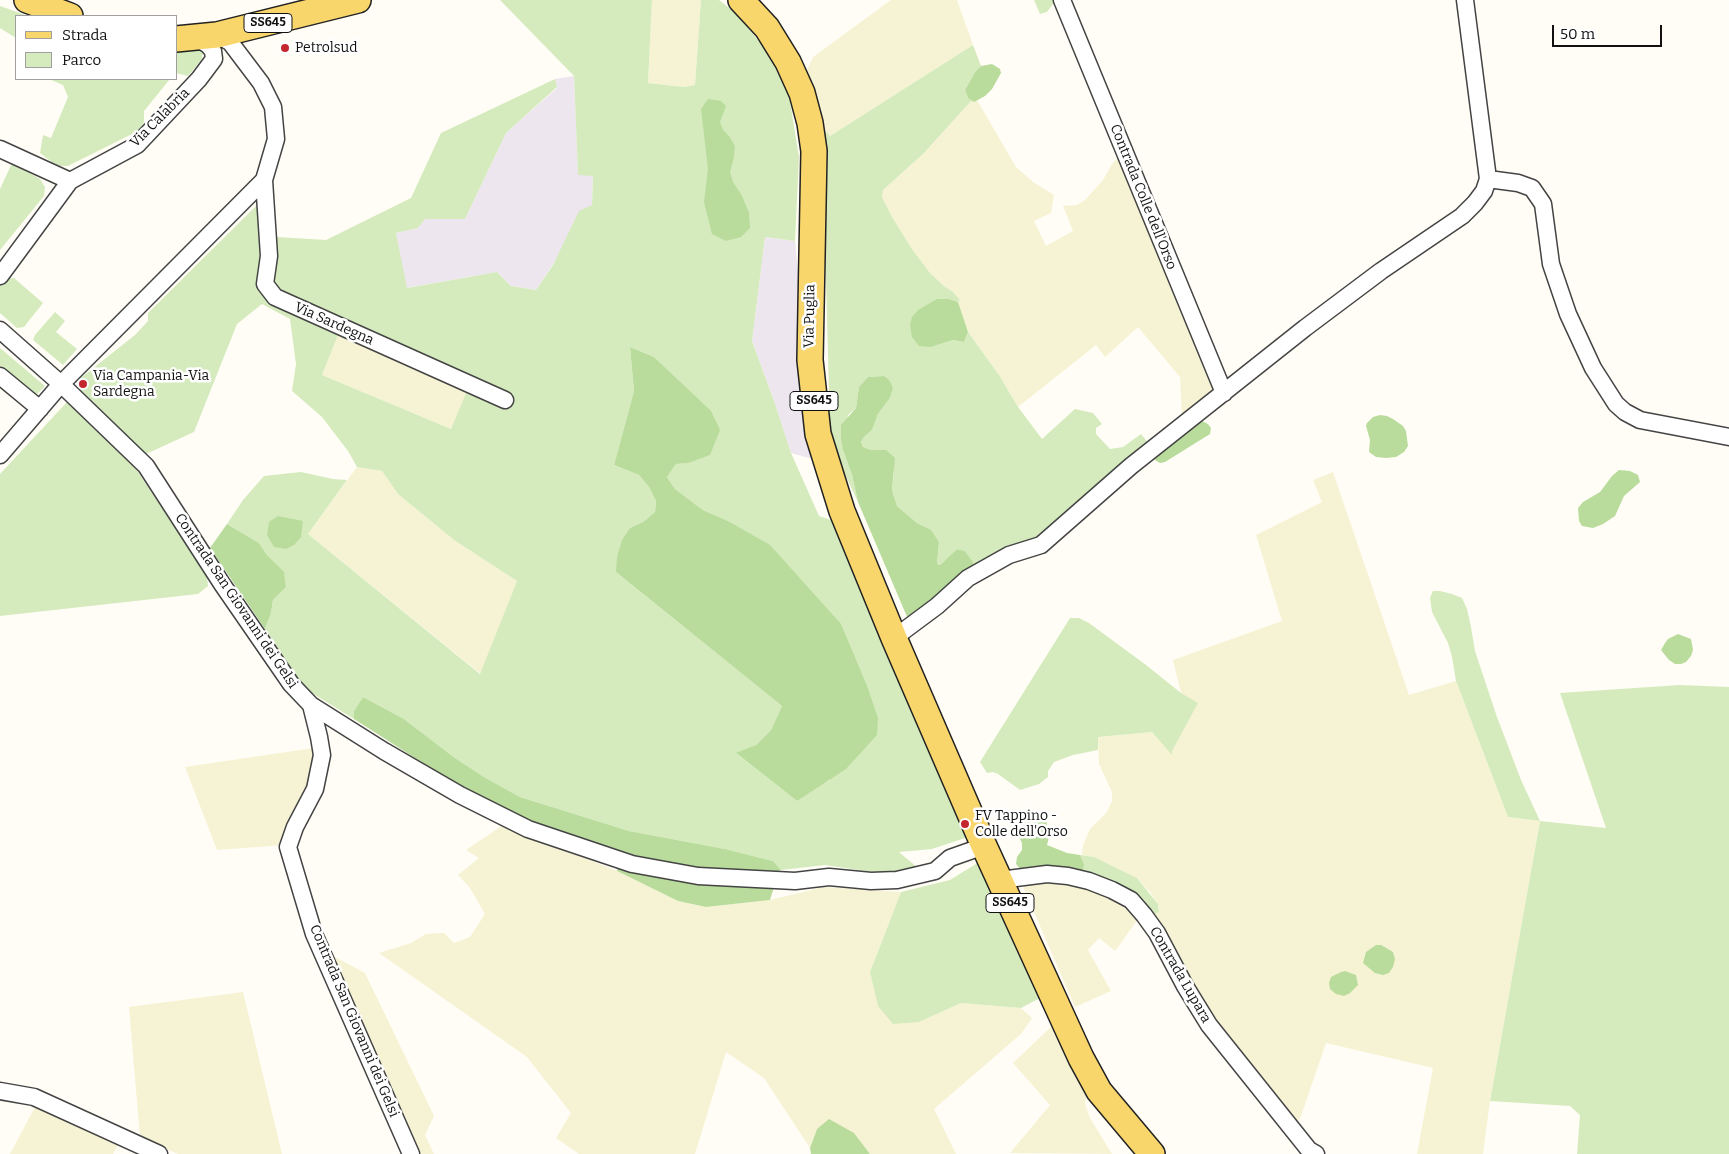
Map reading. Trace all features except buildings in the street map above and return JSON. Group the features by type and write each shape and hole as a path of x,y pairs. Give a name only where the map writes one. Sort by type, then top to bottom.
{"main road":[{"path":"27,0 67,15"},
{"name":"SS645","path":"188,34 211,26 316,0"},
{"name":"SS645","path":"188,34 260,24 358,0"},
{"name":"Via Puglia","path":"741,0 767,28 788,62 802,93 810,123 814,151 810,360 818,434 842,511 894,638"},
{"name":"SS645","path":"894,638 984,846 1081,1058 1100,1091 1152,1154"}],"street":[{"name":"Contrada Colle dell'Orso","path":"1062,0 1224,393"},
{"path":"894,638 937,606 968,578 1009,555 1040,545 1131,466 1305,328 1462,216 1475,204 1484,191 1488,179 1465,0"},
{"name":"Via Sardegna","path":"244,62 239,46 239,37 243,32 260,24"},
{"name":"Via Sardegna","path":"188,34 218,44 244,62 261,83 272,107 276,139 264,180 270,256 265,284 275,297 505,400"},
{"name":"Via Calabria","path":"0,276 70,181 137,145 199,79 214,59 213,51 208,45 188,34"},
{"path":"0,149 70,181"},
{"path":"1488,179 1518,183 1532,188 1543,204 1551,264 1568,314 1593,368 1616,404 1625,412 1640,420 1729,437"},
{"name":"Via Sardegna","path":"0,455 61,384 264,180"},
{"name":"Contrada San Giovanni dei Gelsi","path":"0,330 61,384 146,466 222,584 290,684 311,705 320,736 322,755 314,788 295,827 288,847 314,934 411,1154"},
{"path":"0,376 40,409"},
{"path":"311,705 384,751 460,795 528,829 632,864 698,876 795,881 830,877 871,881 898,880 935,871 950,858 984,846"},
{"name":"Contrada Lupara","path":"1000,880 1047,874 1068,876 1089,880 1130,900 1157,933 1185,986 1209,1025 1309,1150 1316,1154"},
{"path":"0,1091 34,1097 159,1154"}],"shaded area":[{"path":"652,0 701,0 695,85 684,87 648,83"},
{"path":"891,0 957,0 973,45 830,136 819,124 806,72 813,57"},
{"path":"574,76 578,174 593,175 592,205 536,290 511,286 497,272 406,288 396,233 418,228 425,219 465,219 506,133 557,88 555,79"},
{"path":"972,100 974,102 977,100 1016,167 1033,182 1054,195 1051,213 1034,221 1046,246 1073,231 1063,206 1077,205 1085,200 1103,180 1112,164 1122,153 1218,389 1182,416 1180,377 1138,327 1105,357 1096,345 1018,407 999,375 968,332 959,309 958,302 960,300 930,273 912,249 882,197 883,190 923,154"},
{"path":"765,237 795,241 816,460 791,453 752,341"},
{"path":"340,330 470,386 451,429 322,375"},
{"path":"357,467 382,471 398,494 454,540 517,581 481,674 308,534"},
{"path":"1333,472 1409,695 1456,681 1508,817 1540,821 1490,1101 1483,1154 1417,1154 1433,1068 1326,1043 1297,1124 1211,1017 1153,915 1159,912 1158,904 1150,892 1137,878 1094,857 1082,855 1083,845 1090,829 1107,812 1112,801 1112,792 1099,764 1098,737 1152,732 1172,754 1197,703 1181,693 1173,660 1282,621 1256,535 1322,502 1313,480"},
{"path":"314,748 307,785 284,845 217,850 185,767"},
{"path":"503,825 617,871 678,901 706,907 770,900 824,887 901,892 870,972 919,1022 961,1003 1021,1008 1032,1018 1021,1034 934,1109 956,1154 870,1154 854,1133 817,1129 810,1148 764,1078 726,1052 695,1154 579,1154 556,1138 571,1113 527,1057 379,953 411,943 426,934 444,933 454,943 470,937 485,914 470,888 458,875 479,858 466,850"},
{"path":"1047,881 1077,884 1113,897 1141,915 1115,951 1099,938 1088,950 1111,991 1075,1007 1024,889 1025,885"},
{"path":"333,956 365,973 434,1116 425,1135 434,1154 421,1154"},
{"path":"243,992 282,1154 178,1154 140,1137 129,1007"},
{"path":"1053,1025 1088,1090 1085,1103 1090,1118 1112,1154 1010,1153 1050,1105 1013,1063"},
{"path":"35,1107 120,1141 113,1154 10,1154"}],"green space":[{"path":"500,0 652,0 648,83 684,87 695,85 701,0 719,0 736,13 770,55 789,96 799,157 795,241 765,237 752,341 791,453 819,516 831,520 858,577 968,837 932,849 899,852 918,868 880,873 825,865 781,870 773,861 725,849 629,831 520,797 455,758 404,719 363,697 354,711 354,719 304,688 265,629 271,613 273,600 286,587 284,573 267,555 259,543 227,524 243,500 264,476 301,472 347,480 308,534 480,674 517,581 454,540 398,494 382,471 357,467 348,451 322,417 292,391 296,364 290,319 262,304 237,324 194,432 146,454 79,388 82,377 135,335 148,321 148,313 256,206 261,210 261,236 326,240 411,198 441,133 555,79 557,87 506,133 465,219 425,219 418,228 396,233 407,288 497,272 511,286 536,290 553,265 579,211 592,205 593,176 578,175 574,76","holes":["340,330 469,386 451,429 322,375","630,347 654,357 680,382 688,463 676,464 667,477 675,489 703,510 728,521 745,532 830,780 797,801 737,754 756,745 771,730 782,706 616,572 630,528 643,522 655,512 656,501 649,487 639,475 614,465 634,391"]},
{"path":"1034,0 1056,0 1047,12 1040,14"},
{"path":"0,6 25,15 15,15 15,37 0,28"},
{"path":"178,45 198,46 203,51 202,59 188,76 178,74"},
{"path":"973,45 981,66 975,72 965,90 968,98 972,100 923,154 883,190 882,197 912,249 930,273 960,300 958,302 949,299 931,347 953,340 964,342 968,332 999,375 1018,407 1042,439 1075,409 1093,413 1102,424 1096,428 1096,434 1110,449 1123,447 1141,434 1149,444 1068,514 1037,537 973,569 973,562 965,551 957,549 940,565 937,564 939,542 930,530 917,523 897,506 892,490 894,472 886,450 871,450 863,447 861,442 872,430 878,414 890,398 893,388 884,376 868,377 859,387 856,408 848,415 843,450 852,475 858,502 837,457 830,431 824,201 819,124 830,136"},
{"path":"992,64 1000,69 1001,73 992,89 985,96 974,102 968,98 965,90 975,72 981,66"},
{"path":"51,80 169,80 144,111 144,122 140,130 68,166 57,166 40,153 43,135 51,138 68,97 63,85"},
{"path":"708,99 721,101 726,106 720,122 723,130 735,146 730,172 749,213 750,228 741,237 726,241 712,234 704,202 708,169 701,109"},
{"path":"12,163 40,179 45,187 44,196 0,250 0,189"},
{"path":"14,278 43,303 24,327 17,328 0,313 0,284 4,279"},
{"path":"937,299 949,299 958,302 968,332 964,342 953,340 931,347 919,346 912,337 910,325 912,317 918,310"},
{"path":"55,312 65,321 56,332 77,349 63,365 33,340 35,335"},
{"path":"630,347 654,357 711,411 720,430 710,455 688,463 676,464 667,477 675,489 703,510 728,521 770,545 841,624 867,686 878,718 877,735 846,769 797,801 736,753 756,745 771,730 782,706 616,572 617,557 622,540 630,528 643,522 655,512 656,501 649,487 639,475 614,465 634,391"},
{"path":"0,348 45,386 35,396 0,367"},
{"path":"884,376 889,380 893,388 890,398 878,414 872,430 861,442 863,447 871,450 886,450 895,458 892,490 897,506 917,523 931,530 939,542 937,564 940,565 957,549 965,551 973,562 973,569 908,619 858,502 841,438 841,425 856,408 859,387 868,377"},
{"path":"67,402 132,463 207,576 208,586 198,594 0,616 0,474"},
{"path":"1380,415 1393,419 1403,426 1406,431 1408,446 1404,452 1396,457 1376,457 1369,452 1370,440 1366,426 1373,417"},
{"path":"1200,420 1211,428 1210,434 1165,462 1160,463 1155,460 1153,455"},
{"path":"1619,470 1630,471 1638,475 1640,482 1624,496 1615,516 1593,528 1582,526 1579,521 1578,508 1583,502 1600,492"},
{"path":"278,516 303,521 301,537 294,545 286,549 274,547 267,535 269,522"},
{"path":"227,524 259,543 267,555 284,572 286,587 273,600 271,613 265,629 210,548"},
{"path":"1433,591 1440,591 1462,598 1467,609 1475,651 1497,717 1521,780 1540,821 1508,817 1456,681 1448,643 1432,612 1430,598"},
{"path":"1070,618 1079,618 1089,623 1181,693 1198,703 1172,751 1172,755 1152,732 1098,737 1098,750 1073,755 1054,762 1048,771 1048,777 1039,784 1020,790 998,774 993,772 987,773 980,762"},
{"path":"1678,634 1691,639 1693,650 1686,662 1675,664 1661,650 1668,639"},
{"path":"1680,685 1729,687 1729,1154 1577,1154 1580,1115 1570,1106 1490,1101 1540,821 1606,828 1560,693"},
{"path":"363,697 404,719 455,758 520,797 629,831 725,849 773,861 781,870 779,871 770,900 706,907 678,901 617,871 617,852 564,834 509,812 437,772 354,719 354,711"},
{"path":"1031,819 1046,820 1049,837 1047,845 1067,853 1080,855 1084,864 1083,873 1020,869 1016,864 1017,857 1022,850 1022,843 1019,837 1020,829"},
{"path":"1080,855 1094,857 1137,878 1158,904 1159,912 1153,915 1125,888 1108,880 1083,873 1084,864"},
{"path":"979,862 1042,997 1021,1008 961,1003 919,1022 893,1024 878,1006 870,972 901,892 950,880"},
{"path":"1376,945 1381,945 1393,952 1395,959 1389,973 1383,975 1375,973 1363,963 1366,952"},
{"path":"1345,971 1356,975 1358,985 1344,996 1336,994 1330,989 1329,983 1331,977"},
{"path":"829,1119 854,1133 870,1154 811,1154 810,1148 817,1129"}],"place":[{"name":"Petrolsud","path":"285,48"},
{"name":"Via Campania-Via Sardegna","path":"83,384"},
{"name":"FV Tappino - Colle dell'Orso","path":"965,824"}]}
